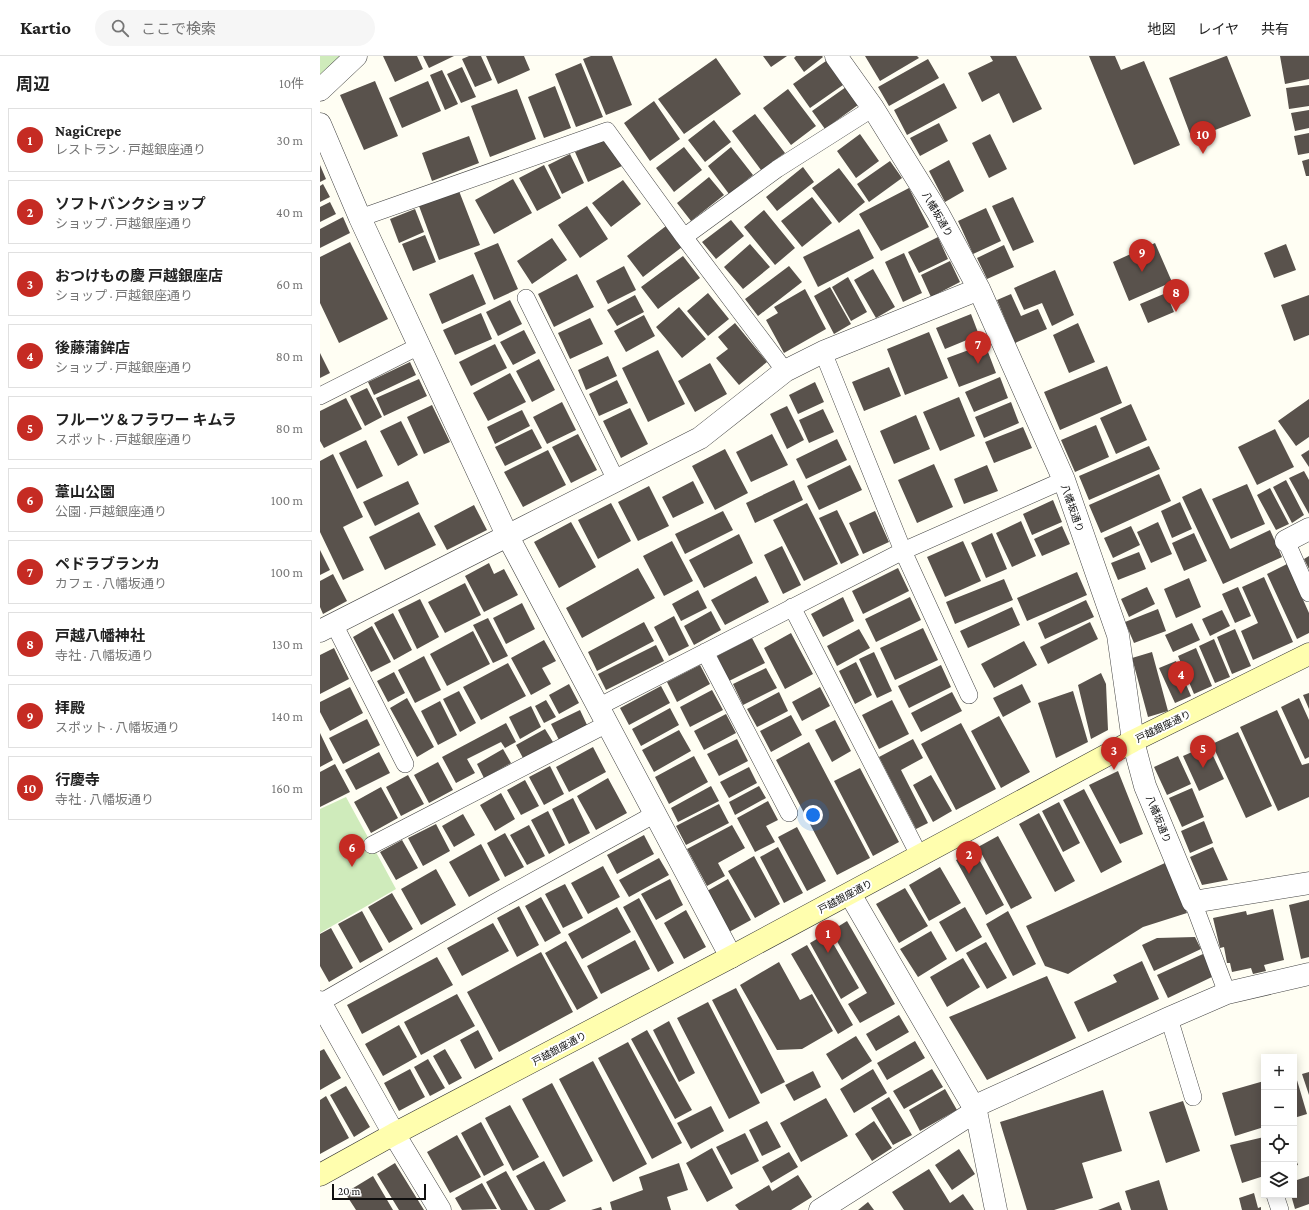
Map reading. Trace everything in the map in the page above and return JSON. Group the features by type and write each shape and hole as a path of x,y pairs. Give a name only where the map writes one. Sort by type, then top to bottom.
{"street":[{"path":"320,90 356,56"},
{"name":"八幡坂通り","path":"836,56 873,108 938,213 979,289 1064,480 1118,635 1133,741 1145,786 1193,902"},
{"path":"320,124 360,218 507,535 731,957"},
{"path":"327,627 700,438 786,371 823,352 979,289"},
{"path":"1286,541 1309,528"},
{"name":"戸越銀座通り","path":"320,1175 394,1134 850,894 1133,741 1309,654"},
{"path":"1193,902 1309,883"},
{"path":"850,894 975,1109 996,1210"},
{"path":"820,1210 975,1109 1169,1018 1227,993 1309,974"},
{"path":"320,1003 394,1134 440,1210"}],"lane":[{"path":"684,237 777,169 873,108"},
{"path":"360,218 607,131 684,237 786,371"},
{"path":"526,298 616,480"},
{"path":"320,396 419,346"},
{"path":"823,352 903,552 969,695"},
{"path":"372,845 603,716 705,652 903,552 1064,480"},
{"path":"1286,541 1309,593"},
{"path":"792,607 919,856"},
{"path":"327,627 405,764"},
{"path":"705,652 789,813"},
{"path":"320,1003 492,904 655,814"},
{"name":"八幡坂通り","path":"1193,902 1227,993"},
{"path":"1169,1018 1193,1097"},
{"path":"1276,1198 1280,1210"}],"green space":[{"path":"320,56 356,56 320,90"},
{"path":"346,797 396,889 320,933 320,809"}],"building":[{"path":"383,56 417,56 423,69 395,82"},
{"path":"423,56 454,56 429,68"},
{"path":"469,56 481,56 492,80 475,87 462,59"},
{"path":"486,56 524,56 530,70 498,84"},
{"path":"591,56 612,56 632,105 606,115 583,59"},
{"path":"763,56 787,56 771,67"},
{"path":"796,56 823,57 804,72 794,58"},
{"path":"865,56 917,56 919,58 880,81"},
{"path":"990,56 1016,56 1042,109 1013,123 999,93 982,102 968,73 993,61"},
{"path":"1089,56 1115,56 1121,70 1144,61 1180,145 1134,165"},
{"path":"1226,56 1251,116 1192,139 1169,78"},
{"path":"1280,56 1309,56 1309,79 1285,84"},
{"path":"716,58 741,94 684,134 658,99"},
{"path":"928,59 939,78 889,106 878,87"},
{"path":"826,61 843,85 810,108 793,84"},
{"path":"581,63 603,117 576,127 555,74"},
{"path":"462,67 476,97 461,103 447,74"},
{"path":"442,70 458,104 445,110 430,75"},
{"path":"375,81 398,136 364,150 340,95"},
{"path":"428,81 441,111 402,128 389,98"},
{"path":"944,83 957,108 907,135 894,110"},
{"path":"1309,85 1309,106 1289,109 1286,88"},
{"path":"555,86 571,128 544,138 528,97"},
{"path":"846,87 858,105 825,129 812,111"},
{"path":"517,89 536,139 490,157 471,106"},
{"path":"788,89 816,126 791,145 763,108"},
{"path":"654,101 680,139 650,161 624,123"},
{"path":"1309,110 1309,128 1295,131 1291,113"},
{"path":"755,114 785,153 761,170 732,131"},
{"path":"714,120 731,142 705,162 688,140"},
{"path":"939,123 948,141 920,156 910,138"},
{"path":"1309,133 1309,153 1298,155 1294,136"},
{"path":"860,134 879,161 856,178 837,151"},
{"path":"990,134 1007,169 989,178 972,143"},
{"path":"469,136 479,163 432,181 422,153"},
{"path":"605,139 612,144 622,166 588,182 575,152"},
{"path":"684,147 702,170 674,192 656,168"},
{"path":"731,147 753,175 729,194 708,166"},
{"path":"570,154 584,183 562,194 548,165"},
{"path":"1309,159 1309,176 1306,176 1302,161"},
{"path":"949,160 964,191 945,202 929,171"},
{"path":"890,161 902,178 869,202 857,184"},
{"path":"320,165 326,179 320,182"},
{"path":"544,165 561,198 537,211 519,178"},
{"path":"803,167 814,182 777,211 766,197"},
{"path":"839,168 865,202 839,223 812,188"},
{"path":"709,177 724,195 691,221 677,203"},
{"path":"513,179 532,213 494,234 475,200"},
{"path":"623,180 641,204 611,227 592,203"},
{"path":"323,184 330,197 320,202 320,186"},
{"path":"909,188 929,227 881,251 859,214"},
{"path":"459,191 480,245 439,260 419,206"},
{"path":"812,197 832,223 802,247 781,221"},
{"path":"1013,197 1034,242 1013,251 992,206"},
{"path":"330,202 336,214 320,222 320,207"},
{"path":"587,206 608,239 580,258 558,225"},
{"path":"986,208 1001,241 973,254 958,221"},
{"path":"415,209 424,232 399,243 390,219"},
{"path":"764,210 795,248 775,265 744,227"},
{"path":"343,217 350,233 320,248 320,229"},
{"path":"731,220 744,236 716,259 702,242"},
{"path":"666,226 682,247 643,277 627,256"},
{"path":"859,229 874,258 818,287 803,257"},
{"path":"425,235 436,262 413,271 402,244"},
{"path":"938,237 948,259 919,273 908,252"},
{"path":"552,238 567,260 532,284 517,261"},
{"path":"350,242 388,319 339,343 320,303 320,257"},
{"path":"498,243 518,289 494,300 474,253"},
{"path":"1155,243 1172,282 1129,301 1113,262"},
{"path":"750,244 770,267 743,289 724,267"},
{"path":"1286,244 1296,270 1274,278 1264,253"},
{"path":"1004,245 1014,267 987,279 977,258"},
{"path":"904,253 922,293 903,302 885,262"},
{"path":"683,256 700,278 658,309 641,287"},
{"path":"950,261 960,282 931,297 921,275"},
{"path":"624,266 636,290 608,304 596,281"},
{"path":"789,266 802,282 758,316 745,299"},
{"path":"873,269 895,307 876,318 854,280"},
{"path":"1055,270 1074,315 1052,326 1042,303 1024,310 1014,288"},
{"path":"473,274 486,304 442,324 429,294"},
{"path":"577,274 594,307 554,327 538,294"},
{"path":"848,277 867,312 851,321 832,287"},
{"path":"830,287 851,324 834,334 814,296"},
{"path":"805,289 826,329 784,353 766,320 778,313 774,307"},
{"path":"708,293 729,319 708,336 687,311"},
{"path":"1166,293 1174,312 1148,323 1140,304"},
{"path":"1011,294 1021,316 1038,309 1047,329 1015,343 997,300"},
{"path":"635,295 644,312 617,326 607,310"},
{"path":"1309,295 1309,335 1294,341 1281,305"},
{"path":"510,300 522,324 498,336 486,312"},
{"path":"679,307 706,339 682,358 656,327"},
{"path":"481,313 492,339 455,355 443,330"},
{"path":"971,314 979,335 945,349 936,328"},
{"path":"644,315 655,336 626,352 614,331"},
{"path":"590,318 603,344 570,359 558,333"},
{"path":"735,323 767,362 739,385 716,358 728,349 718,337"},
{"path":"1078,323 1095,362 1069,373 1053,335"},
{"path":"524,330 536,353 513,365 500,342"},
{"path":"929,332 948,378 905,395 887,349"},
{"path":"495,344 507,368 471,386 459,362"},
{"path":"985,344 996,373 959,387 947,358"},
{"path":"658,350 685,404 648,422 622,368"},
{"path":"320,353 330,373 320,378"},
{"path":"608,356 617,376 586,390 578,370"},
{"path":"539,359 555,390 532,402 516,371"},
{"path":"410,362 416,375 374,395 368,382"},
{"path":"710,363 727,394 695,412 678,381"},
{"path":"1107,366 1122,403 1060,430 1044,392"},
{"path":"889,367 901,396 864,411 852,382"},
{"path":"510,373 526,402 488,421 473,393"},
{"path":"1000,377 1008,398 974,412 965,392"},
{"path":"419,379 427,396 384,416 376,398"},
{"path":"617,380 628,403 599,416 589,394"},
{"path":"815,382 824,402 798,414 789,395"},
{"path":"367,388 382,417 365,426 350,396"},
{"path":"959,397 975,436 940,451 923,412"},
{"path":"346,398 362,429 324,448 320,441 320,411"},
{"path":"1309,399 1309,437 1296,446 1278,421"},
{"path":"562,402 576,430 547,444 533,417"},
{"path":"1011,402 1019,423 984,438 975,417"},
{"path":"1131,404 1147,440 1116,454 1100,418"},
{"path":"432,405 450,442 424,454 407,417"},
{"path":"787,406 804,440 787,449 770,414"},
{"path":"630,408 648,444 621,458 603,421"},
{"path":"823,409 834,432 809,443 799,420"},
{"path":"522,410 530,426 495,444 487,427"},
{"path":"916,415 930,449 894,464 880,431"},
{"path":"401,421 418,455 398,466 380,431"},
{"path":"1096,425 1109,457 1075,472 1061,440"},
{"path":"1023,427 1032,448 994,463 985,442"},
{"path":"532,429 542,448 505,466 495,447"},
{"path":"1275,429 1294,467 1257,485 1238,447"},
{"path":"578,434 597,470 571,483 552,447"},
{"path":"772,434 788,465 751,482 736,452"},
{"path":"837,439 847,460 806,479 796,459"},
{"path":"366,440 383,476 357,489 339,453"},
{"path":"1149,446 1160,469 1089,500 1079,476"},
{"path":"725,449 748,493 715,510 692,466"},
{"path":"548,450 566,485 523,507 504,472"},
{"path":"1309,450 1309,467 1301,455"},
{"path":"333,454 363,517 343,527 364,570 343,580 320,532 320,461"},
{"path":"934,464 953,507 917,523 898,480"},
{"path":"850,465 862,490 819,510 807,486"},
{"path":"987,465 998,491 964,504 954,479"},
{"path":"1304,471 1309,480 1309,514 1289,478"},
{"path":"1159,474 1171,501 1101,533 1089,505"},
{"path":"794,480 803,500 755,523 746,503"},
{"path":"1286,480 1304,515 1292,523 1273,487"},
{"path":"408,481 419,504 375,526 363,502"},
{"path":"693,481 704,503 673,518 662,497"},
{"path":"1247,484 1265,524 1231,539 1212,499"},
{"path":"649,486 669,526 638,541 618,502"},
{"path":"1201,488 1230,549 1270,530 1282,557 1223,584 1182,497"},
{"path":"1270,488 1289,524 1276,530 1257,495"},
{"path":"1053,500 1062,522 1032,535 1023,514"},
{"path":"1180,502 1192,529 1172,538 1161,511"},
{"path":"611,503 631,541 598,559 578,520"},
{"path":"807,503 838,564 804,581 773,520"},
{"path":"474,505 487,530 447,550 434,526"},
{"path":"837,510 859,555 841,564 819,518"},
{"path":"723,511 733,530 685,554 675,534"},
{"path":"875,511 889,542 863,554 849,523"},
{"path":"419,512 436,545 385,570 369,537"},
{"path":"1021,521 1036,556 1012,567 996,533"},
{"path":"571,522 596,567 559,588 534,542"},
{"path":"1158,522 1172,554 1151,563 1137,532"},
{"path":"1062,526 1070,544 1042,556 1034,539"},
{"path":"1131,526 1140,545 1113,558 1104,538"},
{"path":"992,533 1007,569 986,578 971,543"},
{"path":"1194,533 1207,561 1184,571 1172,543"},
{"path":"739,534 753,563 704,588 689,560"},
{"path":"672,541 693,581 664,596 643,556"},
{"path":"963,541 981,581 945,597 927,557"},
{"path":"782,546 801,585 783,594 764,555"},
{"path":"320,550 330,570 320,575"},
{"path":"1139,552 1146,569 1118,580 1111,563"},
{"path":"1309,556 1309,569 1304,559"},
{"path":"489,563 494,574 504,569 518,595 484,612 465,576"},
{"path":"1287,564 1309,613 1309,633 1297,639 1267,574"},
{"path":"638,568 655,598 582,638 566,608"},
{"path":"898,568 909,591 863,614 852,591"},
{"path":"1077,572 1087,595 1027,621 1017,598"},
{"path":"333,574 347,601 323,614 320,607 320,581"},
{"path":"756,576 769,602 725,625 711,600"},
{"path":"1264,577 1293,642 1253,660 1241,631 1258,623 1242,587"},
{"path":"1189,578 1201,607 1176,618 1164,589"},
{"path":"1004,579 1013,600 955,624 946,602"},
{"path":"465,583 481,615 445,633 428,602"},
{"path":"1147,587 1155,604 1129,617 1121,599"},
{"path":"1238,587 1251,616 1235,623 1222,594"},
{"path":"698,590 707,608 681,621 672,604"},
{"path":"843,597 854,621 823,637 811,614"},
{"path":"910,597 921,620 876,642 865,619"},
{"path":"420,599 439,637 417,649 398,610"},
{"path":"1086,600 1094,617 1045,639 1038,623"},
{"path":"522,603 535,629 506,644 493,618"},
{"path":"1012,607 1020,625 968,648 960,631"},
{"path":"1158,609 1166,631 1134,643 1125,622"},
{"path":"1222,610 1230,626 1210,636 1202,619"},
{"path":"711,611 721,630 694,645 684,626"},
{"path":"393,613 412,650 394,660 374,623"},
{"path":"674,616 689,646 669,656 654,627"},
{"path":"488,618 508,656 493,663 473,625"},
{"path":"644,622 654,641 597,671 588,652"},
{"path":"1090,622 1098,639 1048,664 1040,647"},
{"path":"1192,623 1200,640 1173,652 1165,635"},
{"path":"372,626 391,662 371,672 353,637"},
{"path":"923,628 938,660 895,680 880,648"},
{"path":"859,629 870,648 837,666 827,646"},
{"path":"1235,629 1251,666 1232,674 1217,637"},
{"path":"473,631 490,664 447,686 430,654"},
{"path":"791,633 813,674 785,689 764,648"},
{"path":"752,638 765,663 729,681 717,656"},
{"path":"1214,639 1230,677 1215,683 1199,646"},
{"path":"544,640 556,661 542,668 551,684 531,695 511,658"},
{"path":"1024,641 1037,665 994,688 981,664"},
{"path":"656,645 664,661 606,690 598,674"},
{"path":"334,648 349,679 320,694 320,655"},
{"path":"1196,648 1212,686 1194,694 1178,656"},
{"path":"874,652 892,691 877,698 859,659"},
{"path":"1152,652 1168,711 1148,717 1132,658"},
{"path":"424,656 441,690 415,703 398,670"},
{"path":"1176,661 1191,696 1175,703 1159,668"},
{"path":"856,662 872,695 855,704 839,671"},
{"path":"508,663 526,696 481,720 463,687"},
{"path":"700,665 710,684 677,702 667,682"},
{"path":"941,665 951,687 909,708 898,686"},
{"path":"766,668 777,688 743,705 733,684"},
{"path":"394,672 405,693 388,702 377,681"},
{"path":"1101,673 1106,684 1108,730 1091,739 1078,685"},
{"path":"569,684 579,703 559,714 549,695"},
{"path":"1022,684 1031,702 1003,717 993,698"},
{"path":"661,686 670,703 629,725 620,708"},
{"path":"350,687 363,713 330,731 320,712 320,702"},
{"path":"820,687 830,706 802,721 792,702"},
{"path":"712,690 723,710 690,727 680,707"},
{"path":"459,691 476,723 460,732 443,699"},
{"path":"1073,691 1088,742 1056,758 1038,703"},
{"path":"779,692 788,711 757,727 747,709"},
{"path":"952,692 962,711 921,732 911,713"},
{"path":"1309,693 1309,709 1303,695"},
{"path":"407,698 434,747 417,757 390,708"},
{"path":"1299,698 1309,720 1309,757 1305,759 1281,707"},
{"path":"546,700 556,717 544,723 535,706"},
{"path":"892,700 909,734 879,749 862,715"},
{"path":"440,701 457,735 438,745 421,711"},
{"path":"531,706 541,727 520,739 509,717"},
{"path":"670,708 679,725 641,746 632,729"},
{"path":"580,710 587,725 559,740 551,724"},
{"path":"1277,710 1302,765 1309,763 1309,797 1278,811 1240,727"},
{"path":"726,714 736,733 704,750 694,731"},
{"path":"791,715 802,735 771,752 760,731"},
{"path":"999,716 1030,772 1001,788 971,731"},
{"path":"367,719 380,745 343,764 329,738"},
{"path":"835,720 851,751 832,762 815,730"},
{"path":"506,723 516,742 505,748 501,742 467,759 475,773 456,783 442,757"},
{"path":"961,723 996,789 956,810 921,744"},
{"path":"545,729 553,742 523,758 516,745"},
{"path":"679,730 691,751 654,772 642,750"},
{"path":"1238,732 1272,806 1246,818 1212,744"},
{"path":"320,733 333,760 320,767"},
{"path":"737,739 748,761 719,776 707,754"},
{"path":"913,739 923,758 901,770 928,823 916,829 879,757"},
{"path":"809,742 870,858 837,875 776,760"},
{"path":"1208,745 1224,779 1199,791 1183,756"},
{"path":"593,747 606,772 569,792 556,767"},
{"path":"503,749 511,763 484,778 477,764"},
{"path":"379,752 390,773 356,790 345,770"},
{"path":"694,756 708,782 669,804 655,777"},
{"path":"1178,756 1191,784 1167,795 1154,767"},
{"path":"438,762 453,790 429,803 414,775"},
{"path":"335,764 350,792 320,807 320,772"},
{"path":"550,766 564,794 544,805 529,777"},
{"path":"749,767 757,783 729,798 720,782"},
{"path":"860,768 899,842 873,856 834,781"},
{"path":"1118,771 1143,834 1120,844 1089,785"},
{"path":"408,775 424,804 401,816 386,787"},
{"path":"931,775 952,811 933,822 913,785"},
{"path":"608,778 627,813 596,830 577,796"},
{"path":"525,780 539,806 521,815 507,790"},
{"path":"711,786 719,801 678,822 671,808"},
{"path":"759,786 766,798 735,815 729,802"},
{"path":"381,787 398,818 371,833 354,802"},
{"path":"1192,788 1204,817 1182,827 1169,798"},
{"path":"1084,789 1122,862 1101,873 1063,800"},
{"path":"501,793 515,819 495,831 480,805"},
{"path":"573,798 590,833 569,844 552,809"},
{"path":"768,801 778,820 766,826 775,842 755,852 737,818"},
{"path":"1059,802 1080,843 1063,852 1042,811"},
{"path":"719,804 729,823 686,845 676,826"},
{"path":"548,811 565,845 549,854 531,820"},
{"path":"1039,813 1075,881 1055,892 1019,824"},
{"path":"463,814 475,835 454,847 442,826"},
{"path":"1204,821 1213,843 1190,853 1181,831"},
{"path":"436,824 450,851 423,866 408,838"},
{"path":"529,825 545,856 527,865 510,835"},
{"path":"732,825 745,848 718,863 725,876 707,886 687,849"},
{"path":"797,827 826,881 807,891 778,837"},
{"path":"505,833 524,867 505,877 487,843"},
{"path":"644,835 654,854 617,874 607,855"},
{"path":"998,836 1032,898 1011,909 978,847"},
{"path":"402,840 418,868 396,880 380,852"},
{"path":"481,844 500,880 469,897 449,862"},
{"path":"778,847 803,893 784,903 760,857"},
{"path":"1213,847 1228,880 1202,885 1190,857"},
{"path":"974,850 1004,905 986,915 956,860"},
{"path":"754,856 780,904 755,918 728,871"},
{"path":"659,858 669,875 629,897 619,880"},
{"path":"1165,863 1187,913 1143,927 1068,974 1045,966 1026,926"},
{"path":"603,866 620,897 588,914 571,883"},
{"path":"940,867 961,903 929,921 909,885"},
{"path":"436,869 456,905 421,925 401,889"},
{"path":"670,879 683,905 656,920 641,894"},
{"path":"728,879 751,920 729,932 707,891"},
{"path":"565,884 583,918 563,928 545,894"},
{"path":"905,888 928,926 899,943 876,904"},
{"path":"392,893 413,929 389,943 368,907"},
{"path":"541,897 561,933 545,942 525,906"},
{"path":"639,898 674,963 658,972 623,907"},
{"path":"1309,900 1309,957 1301,959 1289,905"},
{"path":"519,906 539,945 517,957 497,918"},
{"path":"617,907 631,932 582,959 568,934"},
{"path":"965,907 982,937 956,952 939,922"},
{"path":"1273,909 1284,960 1264,965 1266,971 1253,974 1251,968 1232,972 1230,963 1227,963 1224,947 1220,948 1213,918 1246,911 1247,915"},
{"path":"686,910 706,947 684,959 664,923"},
{"path":"362,911 383,950 360,963 338,924"},
{"path":"1008,911 1036,964 1013,976 986,924"},
{"path":"847,921 895,1004 860,1023 848,1004 867,993 831,931"},
{"path":"493,923 509,951 462,976 447,948"},
{"path":"331,928 353,968 329,982 320,966 320,934"},
{"path":"931,931 947,959 918,977 900,949"},
{"path":"827,933 859,988 841,999 810,943"},
{"path":"1195,937 1201,949 1154,971 1142,945 1157,938"},
{"path":"635,940 650,969 601,994 587,966"},
{"path":"566,941 598,998 577,1010 545,953"},
{"path":"986,942 1007,978 987,989 966,953"},
{"path":"807,945 853,1025 838,1034 791,954"},
{"path":"541,952 573,1012 499,1052 467,992"},
{"path":"1203,954 1214,976 1168,998 1157,975"},
{"path":"437,957 453,985 362,1034 347,1005"},
{"path":"963,958 980,987 947,1007 930,977"},
{"path":"1142,961 1159,999 1088,1032 1074,1002 1117,982 1113,975"},
{"path":"779,962 800,1000 812,994 833,1031 802,1049 777,1050 740,985"},
{"path":"1047,976 1076,1038 987,1080 949,1017"},
{"path":"736,988 785,1082 761,1094 712,1000"},
{"path":"457,994 475,1026 421,1055 404,1022"},
{"path":"708,1002 760,1103 729,1119 677,1018"},
{"path":"899,1015 909,1032 876,1051 866,1034"},
{"path":"669,1021 695,1073 679,1082 653,1030"},
{"path":"399,1025 417,1057 383,1076 365,1044"},
{"path":"478,1030 493,1059 475,1069 460,1040"},
{"path":"647,1030 692,1110 675,1119 631,1039"},
{"path":"856,1036 872,1061 842,1080 826,1054"},
{"path":"915,1041 925,1058 887,1080 877,1063"},
{"path":"628,1042 682,1143 652,1159 598,1058"},
{"path":"324,1049 341,1078 320,1090 320,1051"},
{"path":"445,1049 462,1078 449,1085 433,1056"},
{"path":"428,1059 445,1088 430,1096 414,1067"},
{"path":"593,1061 647,1164 613,1182 559,1079"},
{"path":"410,1069 425,1097 399,1111 384,1083"},
{"path":"873,1069 887,1093 854,1113 840,1089"},
{"path":"932,1069 943,1087 904,1109 893,1091"},
{"path":"813,1071 821,1087 794,1101 785,1085"},
{"path":"1309,1072 1309,1095 1302,1074"},
{"path":"1297,1080 1307,1114 1297,1117"},
{"path":"1261,1082 1261,1128 1235,1136 1222,1093"},
{"path":"552,1083 593,1161 563,1177 522,1099"},
{"path":"346,1086 370,1127 354,1137 330,1095"},
{"path":"945,1089 957,1110 920,1131 909,1110"},
{"path":"1103,1090 1122,1151 1082,1163 1093,1198 1054,1210 1027,1210 1000,1122"},
{"path":"326,1096 349,1138 320,1154 320,1100"},
{"path":"889,1097 912,1135 893,1145 871,1108"},
{"path":"826,1098 848,1136 801,1162 780,1123"},
{"path":"1183,1101 1200,1151 1166,1163 1149,1112"},
{"path":"510,1105 539,1157 513,1171 485,1118"},
{"path":"711,1106 724,1131 691,1149 677,1123"},
{"path":"767,1121 781,1147 762,1156 749,1130"},
{"path":"874,1121 892,1148 872,1161 855,1134"},
{"path":"481,1122 504,1165 484,1176 461,1133"},
{"path":"745,1133 759,1161 731,1175 716,1147"},
{"path":"457,1135 481,1177 450,1193 427,1152"},
{"path":"1261,1138 1261,1177 1242,1183 1230,1145"},
{"path":"712,1148 733,1188 707,1202 686,1163"},
{"path":"959,1149 975,1174 952,1190 935,1165"},
{"path":"789,1152 798,1167 771,1183 762,1167"},
{"path":"544,1161 566,1201 549,1210 535,1210 516,1176"},
{"path":"395,1163 424,1210 399,1210 377,1174"},
{"path":"679,1163 688,1190 667,1197 671,1210 612,1210 610,1202 643,1190 639,1177"},
{"path":"929,1169 950,1203 963,1194 974,1210 904,1210 892,1192"},
{"path":"506,1171 528,1210 501,1210 486,1182"},
{"path":"798,1175 812,1197 791,1210 739,1210 735,1205 769,1185 772,1191"},
{"path":"373,1176 393,1210 356,1210 345,1193"},
{"path":"1309,1176 1309,1204 1295,1209 1292,1198 1297,1198 1297,1180"},
{"path":"1159,1180 1168,1210 1131,1210 1125,1191"},
{"path":"482,1183 497,1209 462,1210 455,1198"},
{"path":"1254,1193 1258,1208 1261,1207 1261,1210 1242,1210 1239,1198"},
{"path":"868,1202 874,1210 858,1210"},
{"path":"1119,1202 1122,1210 1098,1210"},
{"path":"601,1207 602,1210 591,1210"}],"place":[{"name":"行慶寺","path":"1203,154"},
{"name":"拝殿","path":"1142,272"},
{"name":"戸越八幡神社","path":"1176,312"},
{"name":"ペドラブランカ","path":"978,364"},
{"name":"後藤蒲鉾店","path":"1181,694"},
{"name":"フルーツ＆フラワー キムラ","path":"1203,768"},
{"name":"おつけもの慶 戸越銀座店","path":"1114,770"},
{"name":"葦山公園","path":"352,867"},
{"name":"ソフトバンクショップ","path":"969,874"},
{"name":"NagiCrepe","path":"828,953"}]}
